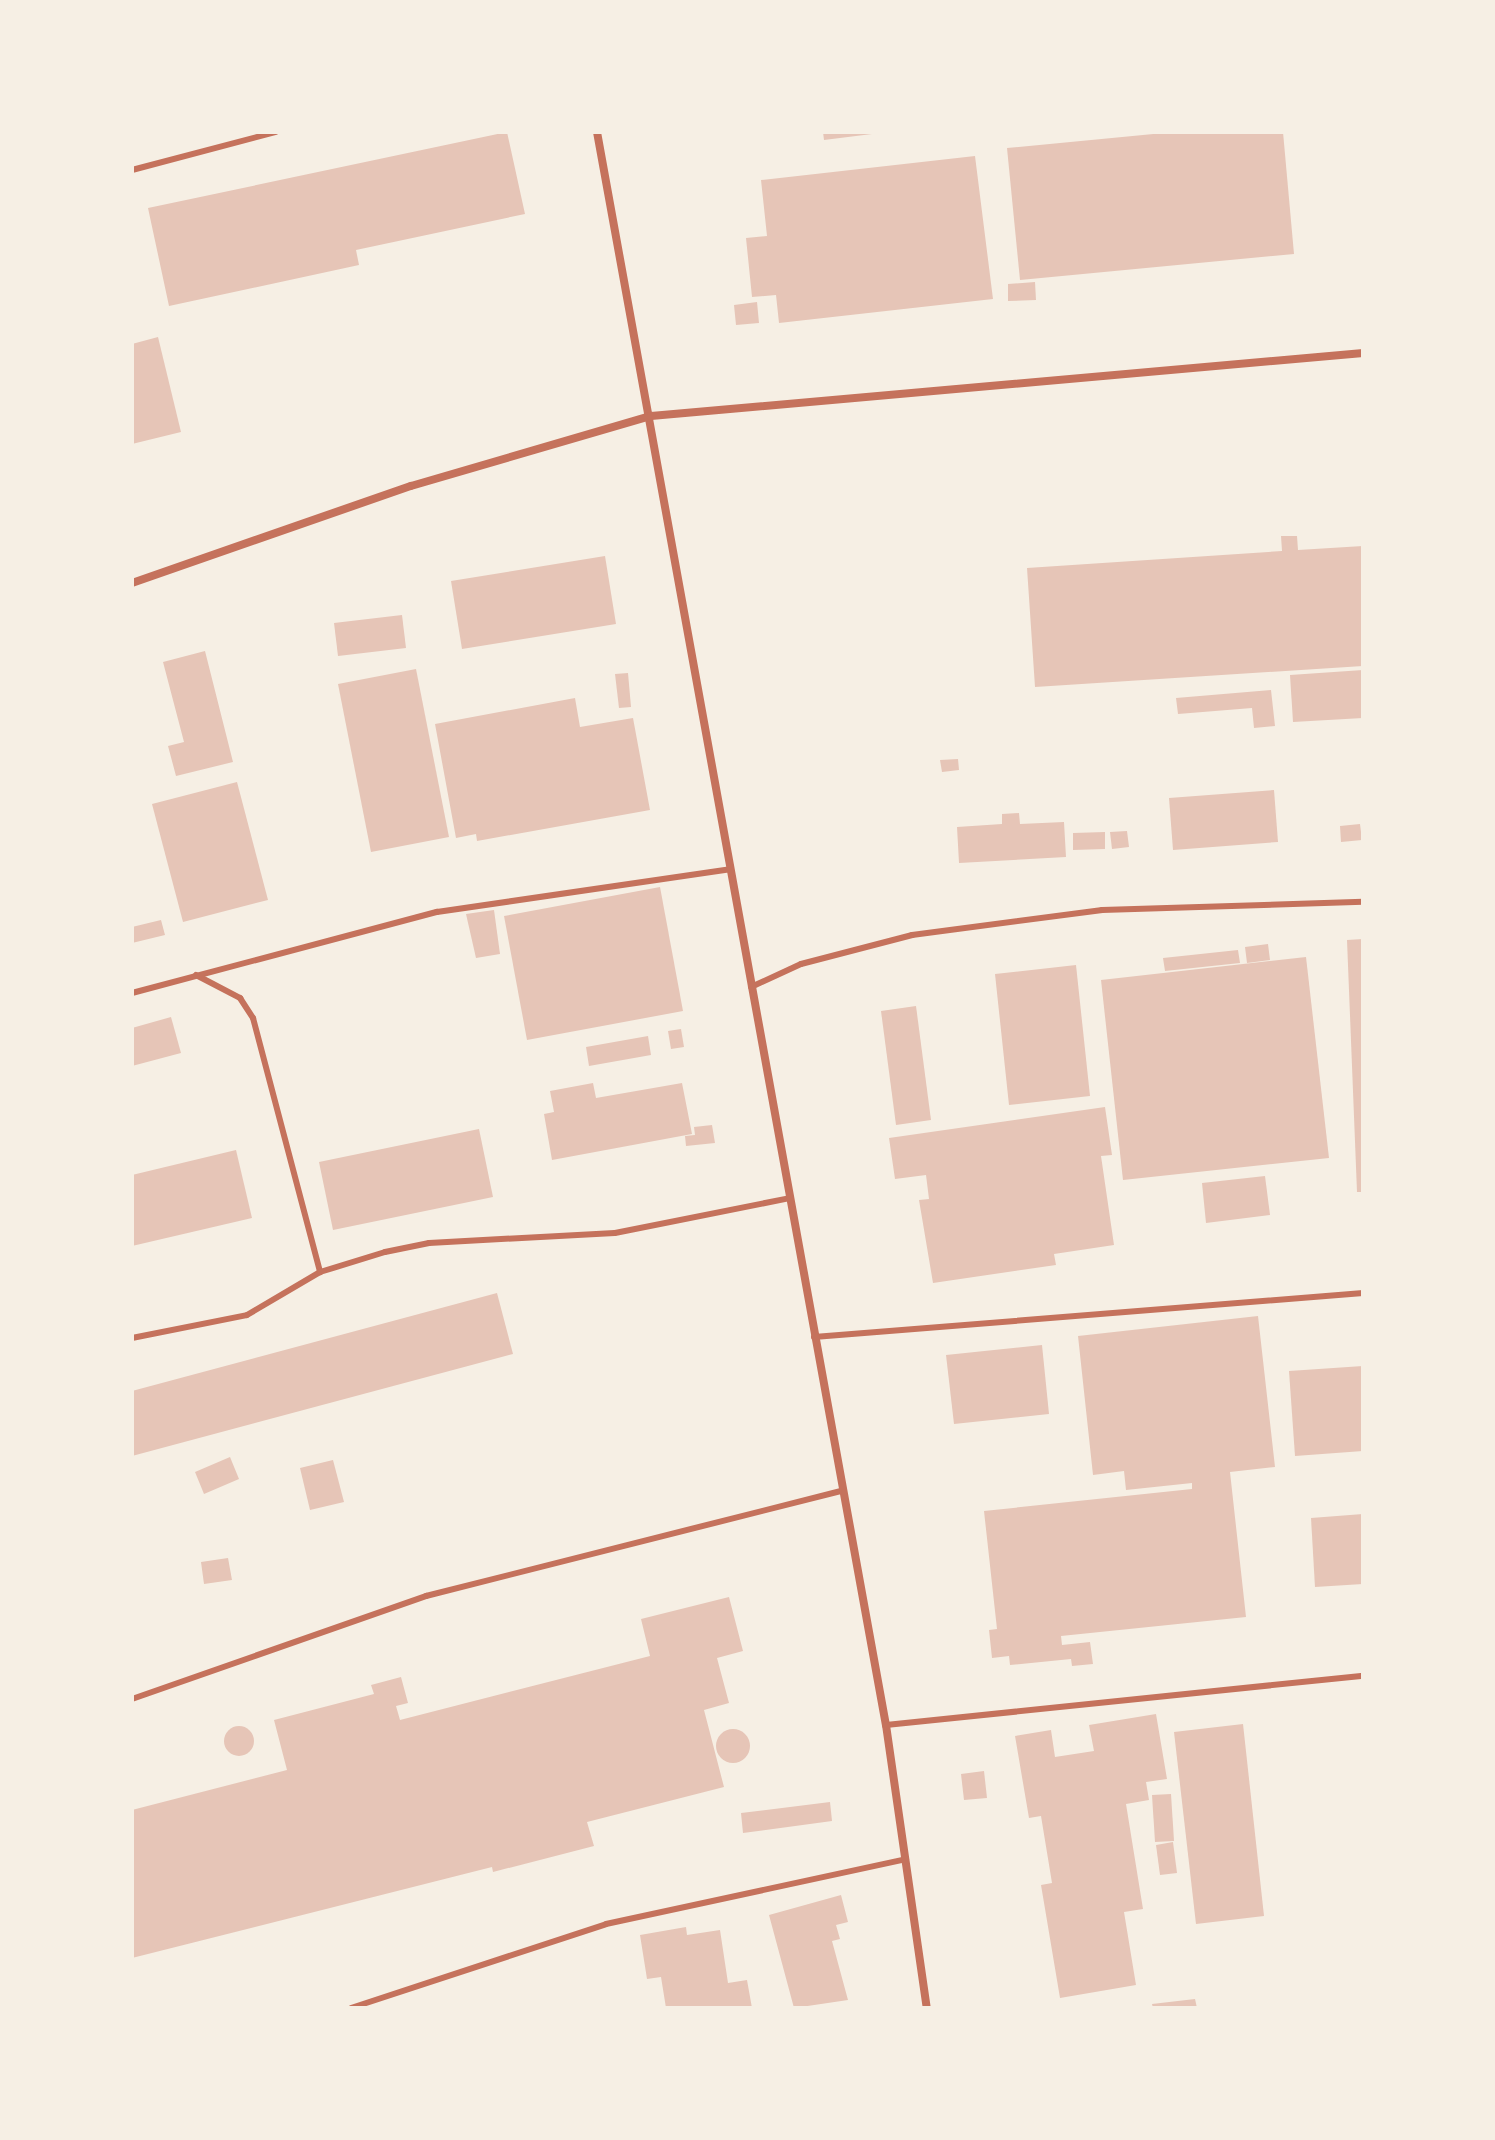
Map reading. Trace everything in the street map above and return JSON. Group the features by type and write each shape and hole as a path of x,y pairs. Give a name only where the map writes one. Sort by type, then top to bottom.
{"street":[{"path":"597,132 651,416 751,987 886,1725 927,2008"},
{"path":"132,583 411,486 651,416 1363,353"}],"lane":[{"path":"132,170 276,132"},
{"path":"132,993 437,912 730,869"},
{"path":"751,987 801,964 928,933 1102,910 1363,902"},
{"path":"195,974 240,998 253,1018 320,1272"},
{"path":"132,1338 247,1315 320,1272 429,1243 615,1233 790,1198"},
{"path":"814,1337 1363,1293"},
{"path":"132,1699 426,1596 844,1490"},
{"path":"886,1725 1363,1676"},
{"path":"351,2008 606,1924 907,1859"}],"building":[{"path":"507,132 525,214 356,250 359,265 169,306 148,208"},
{"path":"823,132 872,132 872,134 824,140"},
{"path":"1174,132 1283,132 1294,254 1020,280 1007,148"},
{"path":"975,156 993,299 779,323 776,295 752,297 746,238 767,236 761,180"},
{"path":"1035,282 1036,300 1008,301 1008,284"},
{"path":"757,302 759,323 736,325 734,305"},
{"path":"158,337 181,432 132,444 132,344"},
{"path":"1281,536 1297,536 1298,550 1363,546 1363,666 1035,687 1027,568 1282,551"},
{"path":"605,556 616,624 462,649 451,581"},
{"path":"402,615 406,648 338,656 334,623"},
{"path":"205,651 233,762 176,776 168,746 184,742 163,662"},
{"path":"416,669 449,837 371,852 338,684"},
{"path":"1363,670 1363,718 1293,722 1290,675"},
{"path":"628,673 631,707 619,708 615,674"},
{"path":"1271,690 1275,726 1254,728 1252,708 1178,714 1176,698"},
{"path":"575,698 580,727 633,718 650,810 477,841 476,834 456,838 435,724"},
{"path":"958,759 959,770 942,772 940,760"},
{"path":"237,782 268,900 183,922 152,804"},
{"path":"1274,790 1278,842 1173,850 1169,798"},
{"path":"1019,813 1020,824 1064,822 1066,857 959,863 957,827 1002,824 1002,814"},
{"path":"1360,824 1362,840 1341,842 1340,826"},
{"path":"1127,831 1129,847 1112,849 1110,832"},
{"path":"1105,832 1105,849 1073,850 1073,833"},
{"path":"660,887 683,1011 527,1040 504,916"},
{"path":"494,910 500,954 476,958 466,914"},
{"path":"161,920 165,935 132,943 132,927"},
{"path":"1363,939 1363,1192 1357,1192 1347,940"},
{"path":"1268,944 1270,960 1247,963 1245,947"},
{"path":"1238,950 1240,963 1165,971 1163,958"},
{"path":"1306,957 1329,1158 1123,1180 1101,980"},
{"path":"1076,965 1090,1096 1009,1105 995,974"},
{"path":"916,1006 931,1120 896,1125 881,1011"},
{"path":"171,1017 181,1053 132,1066 132,1028"},
{"path":"681,1029 684,1047 671,1049 668,1031"},
{"path":"648,1036 651,1055 589,1066 586,1047"},
{"path":"593,1083 596,1098 682,1083 692,1134 552,1160 544,1114 554,1112 550,1091"},
{"path":"1105,1107 1112,1155 1101,1156 1114,1245 1054,1254 1056,1265 933,1283 919,1200 929,1199 926,1175 895,1179 889,1138"},
{"path":"712,1125 715,1143 686,1146 685,1136 695,1135 694,1127"},
{"path":"479,1129 493,1197 333,1230 319,1162"},
{"path":"236,1150 252,1218 132,1246 132,1175"},
{"path":"1265,1176 1270,1215 1206,1223 1202,1183"},
{"path":"497,1293 513,1354 132,1456 132,1391"},
{"path":"1258,1316 1275,1467 1230,1472 1246,1617 1061,1636 1062,1645 1090,1642 1093,1664 1072,1666 1071,1659 1010,1665 1009,1656 992,1658 989,1630 997,1629 984,1511 1192,1489 1192,1483 1126,1490 1124,1471 1093,1475 1078,1336"},
{"path":"1042,1345 1049,1414 954,1424 946,1355"},
{"path":"1363,1366 1363,1451 1295,1456 1289,1371"},
{"path":"230,1457 239,1479 204,1494 195,1472"},
{"path":"333,1460 344,1502 310,1510 300,1468"},
{"path":"1363,1514 1363,1584 1315,1587 1311,1518"},
{"path":"228,1558 232,1580 204,1584 201,1562"},
{"path":"729,1597 743,1651 717,1658 729,1703 704,1710 724,1787 587,1822 594,1846 493,1872 492,1867 132,1958 132,1810 287,1770 274,1720 374,1694 371,1685 401,1677 408,1703 396,1706 400,1720 650,1656 641,1619"},
{"path":"1156,1714 1167,1779 1146,1782 1149,1800 1126,1804 1143,1909 1124,1912 1136,1985 1060,1998 1041,1885 1052,1883 1041,1816 1029,1818 1015,1736 1051,1730 1055,1757 1094,1751 1089,1725"},
{"path":"1243,1724 1264,1916 1196,1924 1174,1732"},
{"path":"239,1726 245,1727 253,1735 253,1747 245,1755 239,1756 233,1755 225,1747 224,1741 225,1735 233,1727"},
{"path":"733,1729 745,1734 750,1746 745,1758 733,1763 721,1758 716,1746 721,1734"},
{"path":"984,1771 987,1798 964,1800 961,1774"},
{"path":"1171,1794 1174,1841 1155,1842 1152,1795"},
{"path":"830,1802 832,1821 743,1833 741,1813"},
{"path":"1173,1842 1177,1873 1160,1875 1156,1845"},
{"path":"841,1895 848,1922 836,1925 840,1939 832,1941 848,2000 794,2008 769,1915"},
{"path":"686,1927 687,1935 720,1930 728,1983 747,1980 752,2008 666,2008 661,1977 647,1979 640,1935"},
{"path":"1195,1999 1197,2008 1153,2008 1152,2004"}]}
